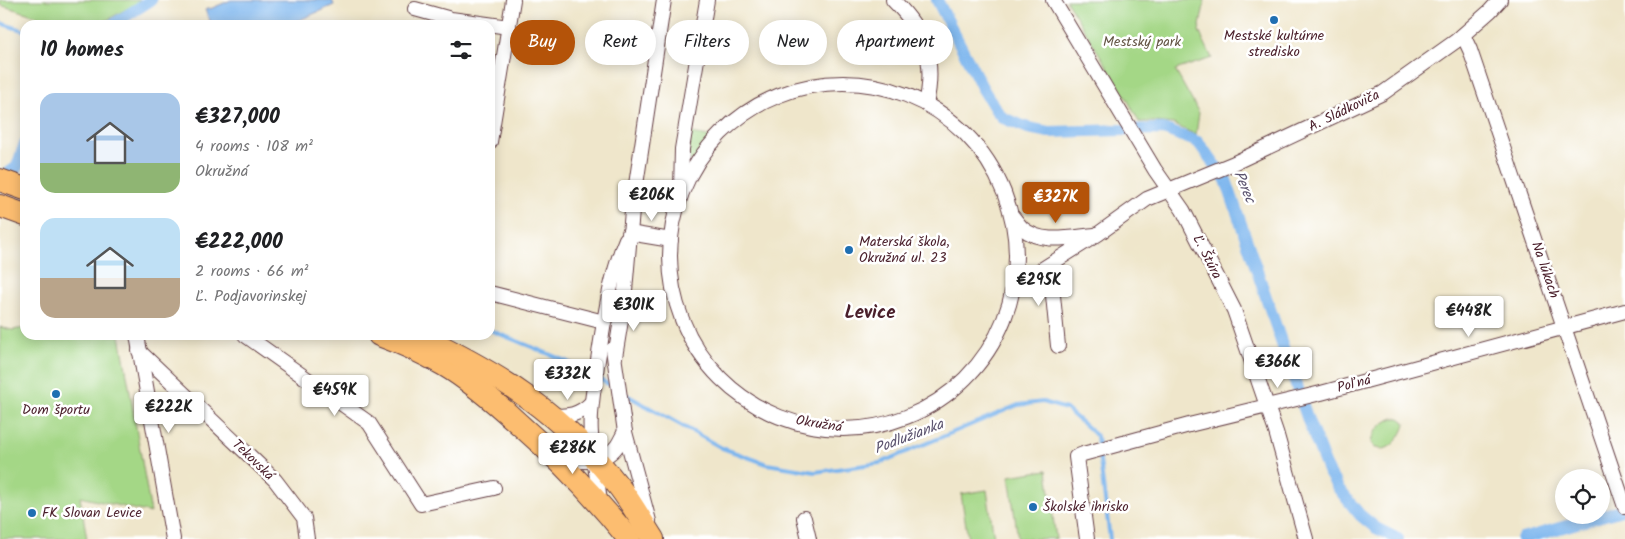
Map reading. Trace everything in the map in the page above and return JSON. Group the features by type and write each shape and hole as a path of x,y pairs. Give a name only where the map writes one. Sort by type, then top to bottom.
{"main road":[{"path":"0,206 20,213"},
{"path":"390,340 424,355 457,374 506,412 552,454 600,503 629,539"},
{"path":"428,340 492,373 522,392 551,415 572,434 622,491 653,539"}],"street":[{"path":"495,112 513,0"},
{"path":"653,539 625,432 616,377 615,357 624,302 628,260 628,234 664,0"},
{"path":"681,194 682,150 706,0"},
{"path":"893,0 915,24 926,48 931,82 926,104"},
{"name":"Ľ. Štúra","path":"1053,0 1168,190 1186,216 1234,310 1267,407 1306,539"},
{"name":"A. Sládkoviča","path":"1168,190 1210,174 1383,93 1459,38 1490,12 1500,0"},
{"path":"415,8 458,20"},
{"path":"495,25 509,27"},
{"name":"Na lúkach","path":"1459,38 1470,50 1623,495"},
{"name":"Okružná","path":"827,85 853,85 882,88 907,94 926,104 967,132 988,158 1003,187 1012,215 1015,255 1014,287 992,341 954,388 934,403 884,424 860,429 834,429 808,425 774,416 742,398 720,378 700,356 675,308 670,271 671,240 681,194 688,179 704,154 724,130 746,114 798,91 827,85"},
{"name":"Okružná","path":"1014,287 1098,234 1147,199 1168,190"},
{"name":"Okružná","path":"1012,215 1022,228 1032,234 1053,239 1098,234"},
{"path":"628,234 671,240"},
{"path":"600,503 591,434 592,396 604,322 618,256 628,234"},
{"path":"1050,265 1058,346"},
{"path":"495,294 604,322"},
{"path":"604,322 624,302"},
{"name":"Poľná","path":"1087,539 1076,457 1083,454 1625,311"},
{"path":"604,322 615,357"},
{"path":"137,340 173,539"},
{"path":"252,340 369,423 421,504 488,489"},
{"name":"Tekovská","path":"139,350 275,480 304,518 307,539"},
{"path":"551,415 564,416 583,411 592,396"},
{"path":"552,454 568,460 581,462 595,460 613,450 625,432"},
{"path":"804,518 808,539"}],"green space":[{"path":"0,0 143,0 107,20 42,20 37,16 0,5"},
{"name":"Mestský park","path":"1066,0 1205,0 1199,31 1212,58 1175,70 1199,113 1196,135 1173,124 1139,122 1127,99"},
{"path":"691,133 714,137 695,160 690,161 687,158"},
{"path":"0,327 12,330 20,329 20,340 121,340 151,513 80,497 87,539 0,539"},
{"path":"1393,418 1400,418 1405,422 1401,435 1387,448 1375,448 1371,443 1373,435 1381,425"},
{"name":"Školské ihrisko","path":"1047,470 1056,539 1018,539 1009,476"},
{"path":"987,490 994,538 968,539 961,494"}],"water":[{"path":"231,0 332,0 334,5 300,20 210,20 205,10"}],"waterway":[{"name":"Perec","path":"120,20 151,0"},
{"name":"Perec","path":"937,0 983,89 1003,118 1028,128 1049,132 1163,129 1198,142 1226,180 1309,423 1328,471 1338,488 1360,515 1376,528 1398,539"},
{"name":"Podlužianka","path":"0,23 20,29"},
{"name":"Perec","path":"0,179 17,167 20,158"},
{"name":"Podlužianka","path":"495,332 566,361 593,376"},
{"name":"Podlužianka","path":"599,379 615,388"},
{"name":"Podlužianka","path":"623,393 722,448 767,464 815,472 880,463 1018,405 1043,402 1066,409 1097,436 1098,446"},
{"name":"Podlužianka","path":"1099,453 1110,539"},
{"name":"Perec","path":"1522,539 1625,509"}],"place":[{"name":"Mestské kultúrne stredisko","path":"1274,20"},
{"name":"Materská škola, Okružná ul. 23","path":"849,250"},
{"name":"Dom športu","path":"56,394"},
{"name":"Školské ihrisko","path":"1033,507"},
{"name":"FK Slovan Levice","path":"32,513"}],"district":[{"name":"Levice","path":"870,313"}]}
